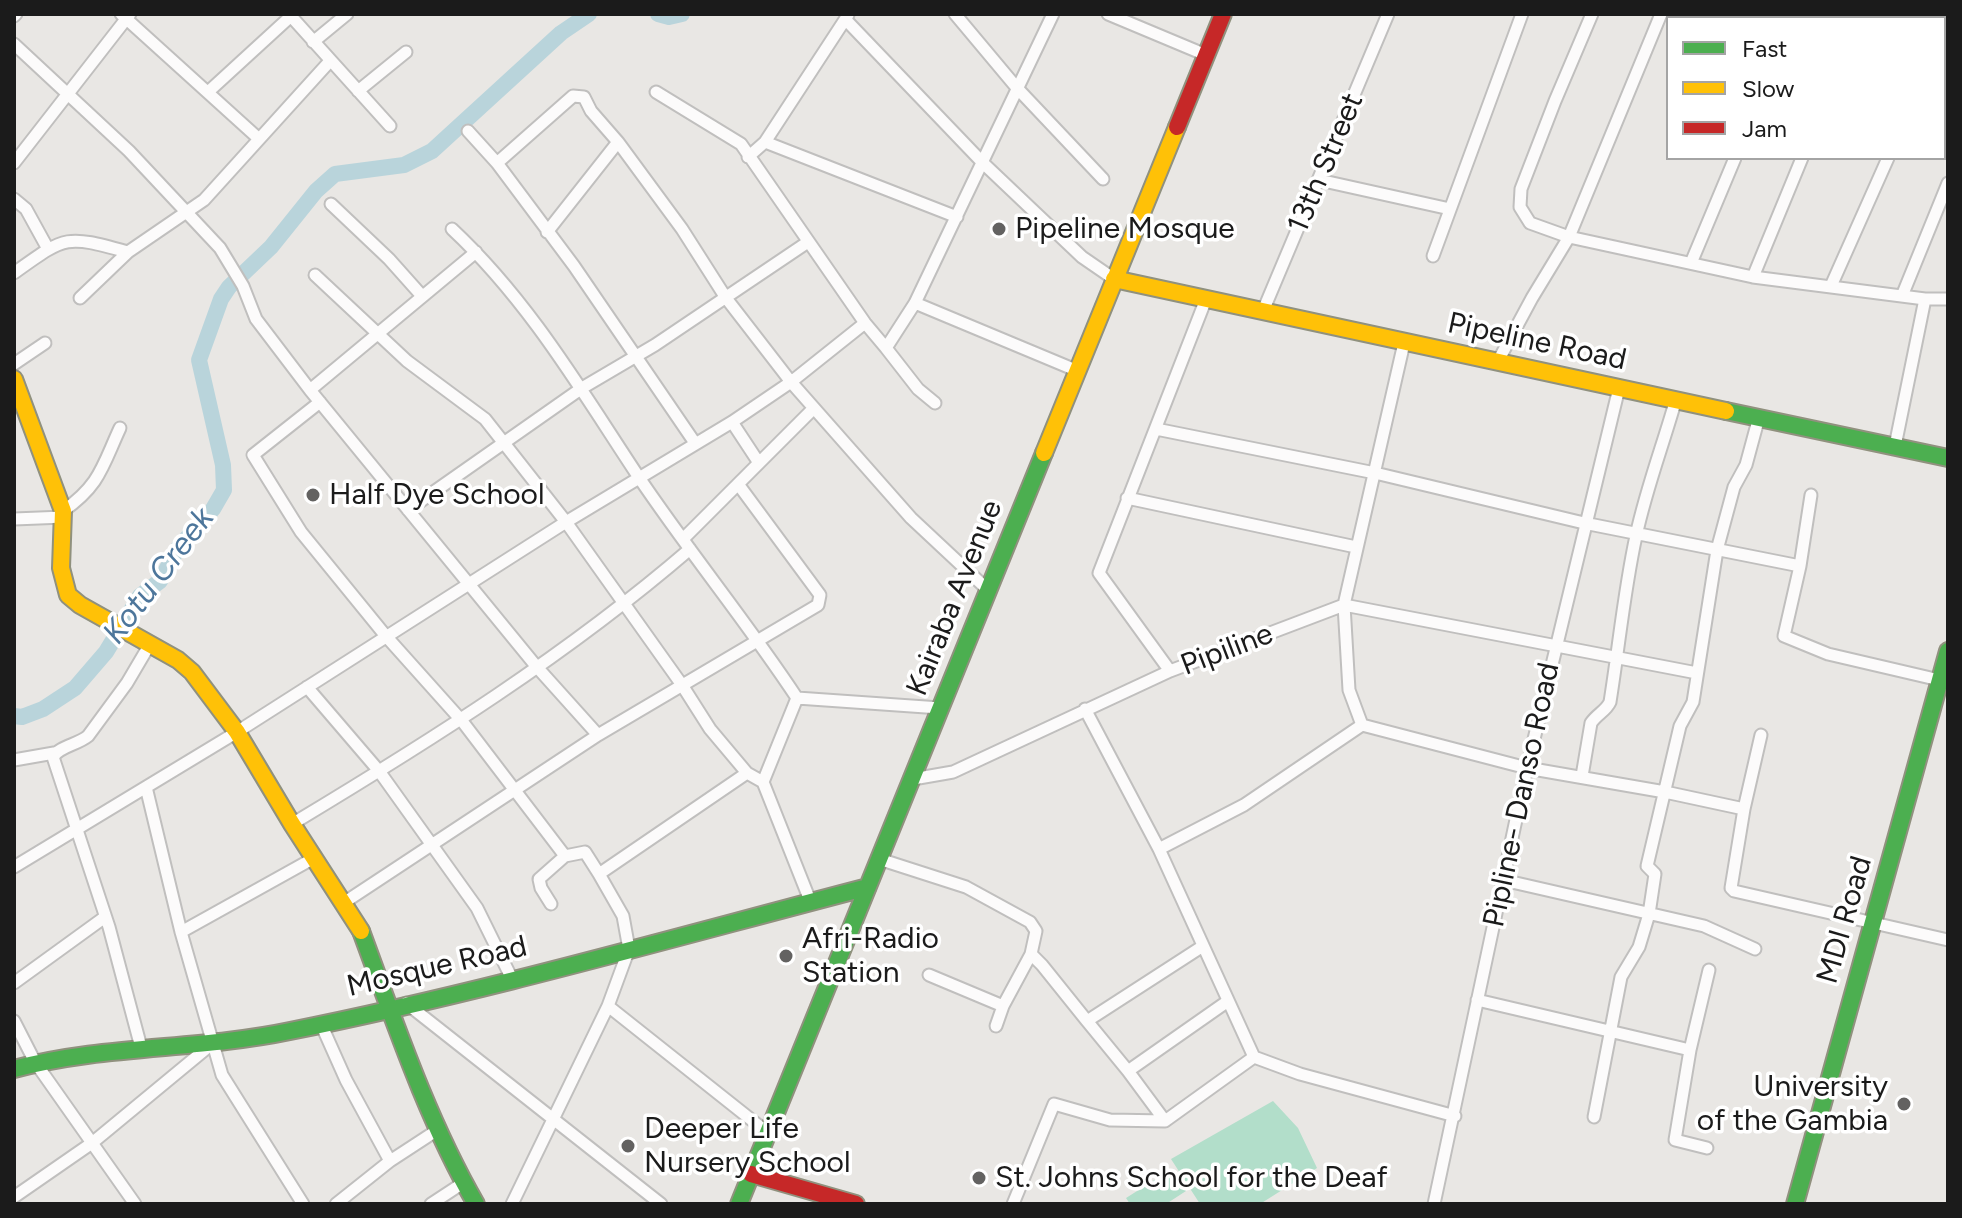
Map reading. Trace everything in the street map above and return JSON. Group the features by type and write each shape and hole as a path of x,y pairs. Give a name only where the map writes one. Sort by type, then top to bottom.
{"street":[{"path":"313,42 347,14"},
{"path":"955,14 1017,88 1103,179"},
{"path":"886,348 915,303 1053,14"},
{"path":"1108,14 1206,55"},
{"name":"Kairaba Avenue","path":"739,1204 1223,14"},
{"name":"13th Street","path":"1263,311 1388,14"},
{"path":"1433,256 1522,14"},
{"path":"1592,14 1521,189 1520,207 1530,223 1569,237 1753,277 1925,299 1948,299"},
{"path":"1497,363 1569,237 1661,14"},
{"path":"208,92 290,15 390,126"},
{"path":"14,163 126,16 258,138"},
{"path":"748,157 765,142 847,17 983,163 1082,257 1114,279"},
{"path":"14,44 129,151 220,248 243,286 256,319 310,390 536,666 598,735"},
{"path":"358,91 406,52"},
{"path":"80,298 128,252 204,200 330,61"},
{"path":"656,92 736,140 865,323 918,389 935,403"},
{"path":"497,163 573,96 584,97 591,111 618,142 682,229 726,298 791,382 911,518 988,590"},
{"path":"468,131 497,163 637,356 695,443"},
{"path":"547,232 618,142"},
{"path":"765,142 957,217"},
{"path":"1691,263 1734,160"},
{"path":"1753,277 1801,160"},
{"path":"1831,286 1887,160"},
{"path":"1319,180 1450,209"},
{"path":"1902,296 1948,183"},
{"path":"14,199 26,209 48,249"},
{"path":"331,204 389,259 422,296"},
{"path":"452,229 521,304 582,388 686,544 759,639 797,698"},
{"path":"14,273 61,242 80,239 128,252"},
{"path":"408,510 582,388 637,356 808,242"},
{"path":"310,390 476,252"},
{"path":"315,275 407,361 485,419 504,443 566,522 710,729 747,773 763,782 811,903"},
{"name":"Pipeline Road","path":"1114,279 1948,458"},
{"path":"1170,671 1099,573 1206,299"},
{"path":"1895,446 1925,299"},
{"path":"915,303 1078,371"},
{"path":"14,867 237,732 385,635 732,422 791,382 865,323"},
{"path":"14,364 45,343"},
{"path":"1362,725 1349,690 1344,605 1404,343"},
{"path":"14,379 63,514 61,568 68,595 80,605 178,660 192,672 237,732 292,824 363,930 398,1005 439,1129 476,1204"},
{"name":"Pipline- Danso Road","path":"1434,1204 1527,768 1619,388"},
{"path":"1582,776 1591,723 1607,708 1637,534 1676,399"},
{"path":"320,402 253,455 301,532 385,635 462,721 565,856"},
{"path":"292,824 462,721 624,604 686,544 738,484 814,408"},
{"path":"1594,1117 1621,977 1639,947 1649,914 1655,874 1647,866 1680,726 1693,702 1717,550 1734,487 1746,465 1759,417"},
{"path":"732,422 759,463"},
{"path":"14,519 63,514 84,496 96,481 120,428"},
{"path":"1156,429 1375,473 1584,523 1800,566"},
{"path":"345,902 598,735 818,605 821,600 738,484"},
{"path":"1811,495 1800,566 1784,636 1828,654 1944,680"},
{"path":"1127,498 1356,547"},
{"path":"1344,605 1697,673"},
{"name":"Pipiline","path":"913,779 953,772 1170,671 1344,605"},
{"path":"14,760 54,753 80,743 127,683 150,644"},
{"name":"MDI Road","path":"1795,1204 1944,680 1948,651"},
{"path":"307,687 379,771 477,908 512,979"},
{"path":"797,698 940,708"},
{"path":"763,782 797,698"},
{"path":"1085,709 1159,849 1254,1057 1300,1074 1455,1116"},
{"path":"1159,849 1244,805 1362,725 1527,768 1744,809"},
{"path":"1761,735 1744,809 1731,885 1734,891 1948,940"},
{"path":"54,753 105,917 142,1051"},
{"path":"599,874 747,773"},
{"path":"146,787 181,932 222,1075 303,1204"},
{"path":"512,1204 608,1006 629,949 623,916 585,852 565,856 539,879 551,904"},
{"path":"181,932 314,858"},
{"path":"879,859 966,887 1023,917 1036,931 1031,954 1003,1006 996,1026"},
{"path":"1503,880 1704,926 1755,949"},
{"name":"Mosque Road","path":"14,1069 35,1062 213,1043 321,1024 512,979 868,887"},
{"path":"14,983 105,917"},
{"path":"1087,1021 1203,946"},
{"path":"1031,954 1128,1071 1165,1121"},
{"path":"1707,1148 1675,1140 1690,1050 1709,970"},
{"path":"929,975 1003,1006"},
{"path":"1477,1000 1690,1050"},
{"path":"1128,1071 1228,1001"},
{"path":"398,1005 554,1120 661,1204"},
{"path":"608,1006 768,1133"},
{"path":"14,1021 35,1062 135,1204"},
{"path":"321,1024 346,1080 390,1161"},
{"path":"14,1197 92,1143 213,1043"},
{"path":"1013,1204 1054,1104 1110,1120 1165,1121 1254,1057"},
{"path":"336,1204 390,1161 439,1129"},
{"path":"751,1174 856,1204"},
{"path":"431,1204 463,1183"}],"green space":[{"path":"1273,1101 1298,1128 1317,1168 1260,1204 1200,1204 1171,1159"},
{"path":"1172,1169 1186,1191 1166,1204 1130,1204 1126,1198"}],"waterway":[{"name":"Kotu Creek","path":"14,716 22,717 43,709 75,688 106,652 140,596 160,581 178,548 213,509 224,490 223,465 199,360 221,299 229,287 271,247 316,191 335,174 404,165 432,151 561,33 589,14"},
{"name":"Kotu Creek","path":"658,14 669,17 682,14"}],"traffic: fast":[{"path":"1726,411 1948,458"},
{"path":"739,1204 1044,453"},
{"path":"1795,1204 1948,651"},
{"path":"14,1069 117,1051 256,1037 363,1016 868,887"},
{"path":"361,931 427,1105 476,1204"}],"traffic: slow":[{"path":"1044,453 1177,127"},
{"path":"1114,279 1726,411"},
{"path":"14,379 63,511 61,568 68,595 80,605 178,660 192,672 237,732 361,931"}],"traffic: jam":[{"path":"1177,127 1223,14"},
{"path":"751,1174 856,1204"}],"place":[{"name":"Pipeline Mosque","path":"999,229"},
{"name":"Half Dye School","path":"313,495"},
{"name":"Afri-Radio Station","path":"786,956"},
{"name":"University of the Gambia","path":"1904,1104"},
{"name":"Deeper Life Nursery School","path":"628,1146"},
{"name":"St. Johns School for the Deaf","path":"979,1178"}]}
